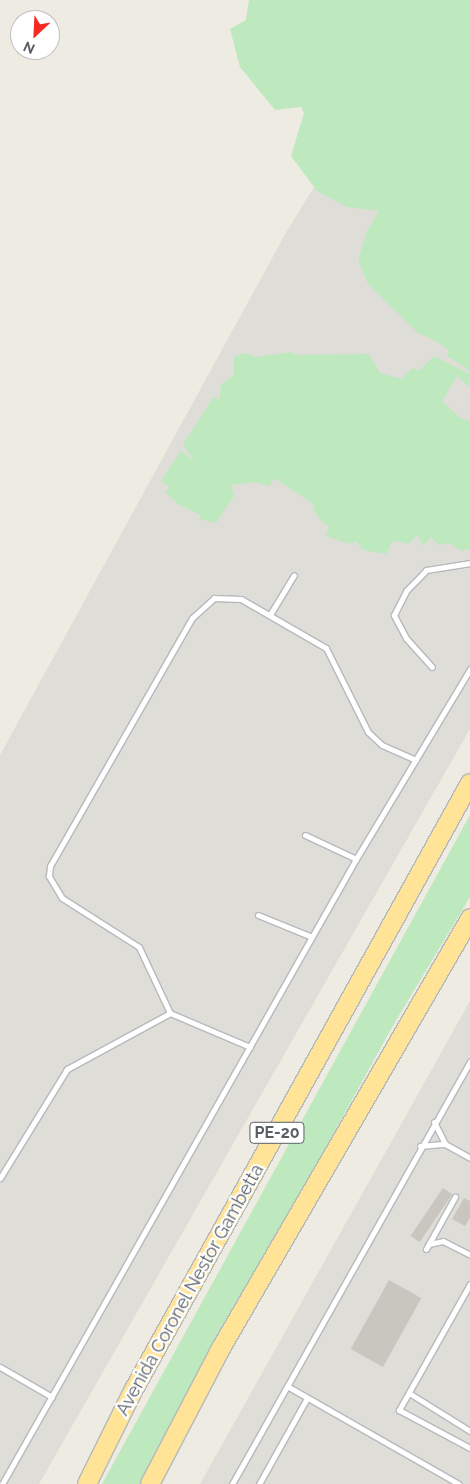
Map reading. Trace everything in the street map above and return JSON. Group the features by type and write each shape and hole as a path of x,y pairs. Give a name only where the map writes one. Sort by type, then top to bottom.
{"highway":[{"name":"Avenida Coronel Nestor Gambetta","path":"87,1484 133,1392 470,783"},
{"name":"PE-20","path":"150,1484 230,1333 470,918"}],"lane":[{"path":"432,667 406,638 394,615 406,591 426,570 470,563"},
{"path":"271,613 294,575"},
{"path":"250,1047 170,1013 139,947 62,898 53,888 50,866 203,606 214,598 227,597 271,613 326,648 368,732 382,745 416,760"},
{"path":"2,1484 356,859 470,669"},
{"path":"305,835 356,859"},
{"path":"258,915 312,938"},
{"path":"0,1178 67,1069 170,1013"},
{"path":"232,1484 420,1146 470,1061"},
{"path":"434,1122 445,1144"},
{"path":"420,1146 445,1144 470,1158"},
{"path":"443,1241 427,1247 455,1197"},
{"path":"438,1227 443,1241 470,1255"},
{"path":"470,1284 399,1410 470,1448"},
{"path":"0,1368 52,1397"},
{"path":"287,1386 460,1484"},
{"path":"408,1393 470,1430"},
{"path":"259,1484 307,1398"}],"shaded area":[{"path":"470,0 470,729 39,1484 0,1484 0,755 287,231 322,174"},
{"path":"470,1001 470,1484 200,1484"}],"green space":[{"path":"249,0 470,0 470,371 447,356 449,351 438,342 418,333 368,284 358,260 367,231 379,211 347,207 317,191 291,156 304,113 301,107 275,110 240,67 230,29 246,20"},
{"path":"291,352 296,355 369,354 380,373 401,379 413,368 419,371 434,356 470,374 469,387 457,376 442,401 460,418 470,421 470,549 461,551 450,543 439,545 431,537 423,546 418,535 408,544 393,540 386,554 363,550 356,541 350,544 326,536 329,526 321,521 312,506 315,505 274,478 269,486 255,482 231,485 234,496 216,523 199,519 201,515 178,504 165,492 170,487 161,481 181,451 195,462 183,445 213,397 219,400 221,385 234,375 234,357 244,353 256,357"},
{"path":"470,815 470,897 391,1029 140,1484 102,1484"}],"building":[{"path":"443,1188 452,1194 420,1242 411,1236"},
{"path":"464,1198 470,1201 470,1218 465,1226 452,1219"},
{"path":"389,1280 421,1298 383,1367 351,1349"}]}
